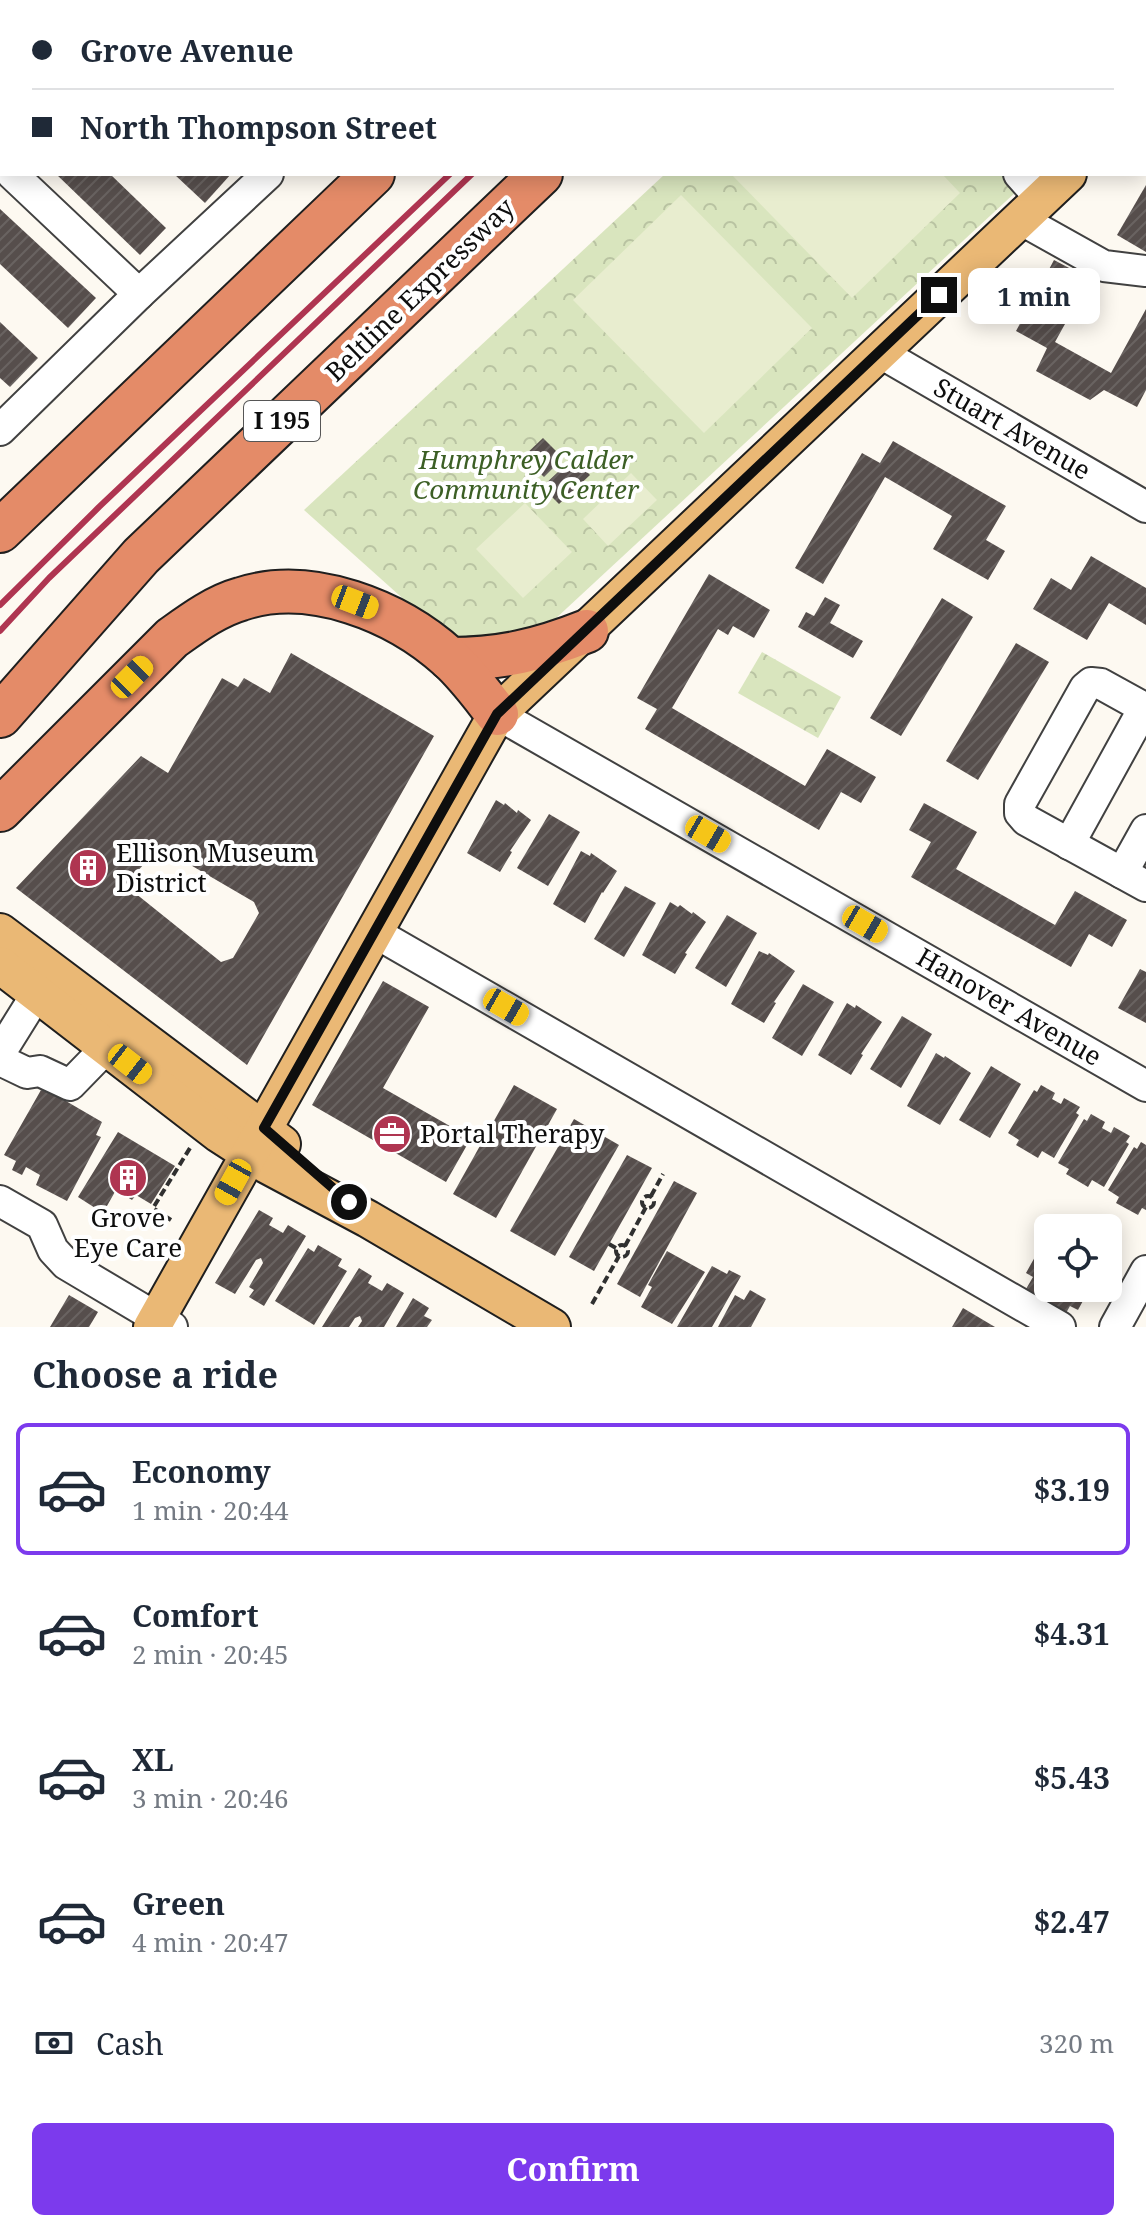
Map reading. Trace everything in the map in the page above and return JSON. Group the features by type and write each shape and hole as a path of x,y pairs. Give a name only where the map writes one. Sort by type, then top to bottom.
{"highway":[{"path":"0,531 371,176"},
{"name":"Beltline Expressway","path":"0,716 141,556 539,176"},
{"path":"0,810 172,638 198,620 239,599 273,592 355,602 392,617 450,659 497,714"},
{"path":"450,659 489,659 523,652 587,631"}],"main road":[{"path":"160,1324 257,1141 497,714 879,352 1027,197 1064,176"},
{"path":"0,932 107,1047 219,1134 257,1141"},
{"path":"0,965 44,982 257,1141 368,1219 552,1327"}],"street":[{"path":"14,176 139,294"},
{"path":"3,422 266,176"},
{"path":"1027,197 1104,266 1146,271"},
{"name":"Stuart Avenue","path":"879,352 1146,507"},
{"path":"1069,844 1145,709 1101,684 1091,683 1085,688 1020,804 1020,813 1026,820 1069,844 1134,879 1146,830"},
{"name":"Hanover Avenue","path":"497,714 1146,1086"},
{"path":"374,932 1060,1327"},
{"path":"0,1053 44,982"},
{"path":"0,1060 27,1073 40,1071 70,1085 107,1047"},
{"path":"0,1201 42,1225 53,1250 66,1264 160,1324"},
{"path":"1115,1327 1146,1271"}],"path":[{"path":"171,1220 153,1208 194,1143"},
{"path":"643,1199 651,1196 663,1174"},
{"path":"616,1248 625,1246 646,1207 643,1199 637,1196"},
{"path":"646,1207 657,1206 651,1196"},
{"path":"592,1304 619,1256 616,1248 609,1244"},
{"path":"619,1256 630,1255 625,1246"}],"green space":[{"name":"Humphrey Calder Community Center","path":"663,176 1006,176 1019,189 553,621 517,634 470,640 438,630 304,510"},
{"path":"733,176 944,176 960,193 852,298"},
{"path":"681,195 812,328 704,433 573,300"},
{"path":"631,473 657,500 608,546 583,519"},
{"path":"525,503 572,552 523,598 476,549"},
{"path":"762,652 841,697 818,738 738,693"}],"building":[{"path":"58,176 112,176 166,228 140,255"},
{"path":"176,176 229,176 205,203"},
{"path":"1146,185 1146,252 1117,235"},
{"path":"0,209 96,298 68,328 0,264"},
{"path":"1054,260 1090,279 1055,342 1111,373 1146,309 1146,390 1137,407 1104,390 1090,400 1036,371 1047,348 1016,331"},
{"path":"0,322 38,358 10,387 0,378"},
{"path":"543,438 563,458 544,477 523,457"},
{"path":"893,441 1006,506 986,540 1005,551 988,580 933,549 952,516 885,477 823,584 795,568 862,453 880,463"},
{"path":"573,458 590,475 559,504 542,487"},
{"path":"1091,556 1146,588 1146,625 1109,603 1087,640 1033,609 1051,578 1071,590"},
{"path":"709,574 770,610 754,638 733,626 728,635 718,629 672,708 805,786 827,749 876,777 861,803 841,792 819,830 645,729 657,709 637,698"},
{"path":"825,597 840,605 830,623 863,641 853,658 798,627 806,612 814,616"},
{"path":"942,598 973,617 901,736 870,718"},
{"path":"1016,643 1049,662 978,780 946,761"},
{"name":"Ellison Museum District","path":"291,653 434,736 247,1065 16,888 141,756 168,773 222,678 238,687 244,678 270,693","holes":["154,853 170,853 254,902 259,913 233,958 221,962 125,885"]},
{"path":"496,800 531,820 500,872 467,853"},
{"path":"924,803 977,832 956,869 1055,925 1075,891 1127,920 1112,947 1089,934 1071,967 911,877 931,842 909,830"},
{"path":"549,814 580,832 548,886 517,868"},
{"path":"581,851 590,856 591,853 617,871 585,923 553,904"},
{"path":"625,886 656,903 624,957 594,939"},
{"path":"670,902 693,912 706,922 675,974 642,955"},
{"path":"727,915 757,933 726,987 695,968"},
{"path":"759,951 769,953 795,971 764,1023 731,1004"},
{"path":"1140,969 1146,972 1146,1023 1118,1008"},
{"path":"383,981 429,1007 383,1088 471,1138 446,1182 312,1105"},
{"path":"803,984 834,1002 802,1056 772,1038"},
{"path":"847,1003 855,1008 856,1005 882,1022 851,1075 818,1055"},
{"path":"902,1016 932,1034 901,1088 870,1069"},
{"path":"936,1053 971,1073 940,1125 907,1106"},
{"path":"991,1066 1021,1084 990,1138 959,1120"},
{"path":"514,1085 557,1109 496,1218 453,1194"},
{"path":"1041,1085 1055,1093 1052,1099 1061,1104 1064,1098 1080,1107 1076,1113 1079,1115 1054,1158 1042,1151 1038,1158 1016,1145 1019,1140 1008,1133 1034,1090 1037,1092"},
{"path":"41,1090 102,1122 96,1135 101,1137 67,1201 36,1185 40,1175 26,1167 22,1175 12,1170 16,1161 4,1155"},
{"path":"1091,1114 1105,1122 1102,1128 1111,1133 1114,1127 1130,1136 1126,1142 1129,1144 1104,1187 1092,1180 1088,1187 1066,1174 1069,1169 1058,1163 1084,1119 1087,1121"},
{"path":"574,1119 619,1145 555,1256 510,1231"},
{"name":"Grove Eye Care","path":"118,1132 175,1166 151,1204 136,1195 132,1200 116,1190 103,1213 78,1197"},
{"path":"1141,1142 1146,1145 1146,1210 1142,1208 1138,1215 1116,1203 1119,1197 1108,1190 1134,1147 1137,1149"},
{"path":"627,1155 652,1168 594,1271 569,1257"},
{"path":"674,1181 697,1193 640,1297 617,1284"},
{"path":"259,1210 273,1218 269,1225 283,1233 288,1225 306,1236 264,1306 249,1297 254,1290 249,1287 263,1263 261,1258 256,1260 235,1294 215,1283"},
{"path":"318,1245 342,1259 338,1266 347,1271 314,1325 275,1301 308,1248 314,1252"},
{"path":"667,1251 705,1272 672,1324 641,1307 652,1287 648,1285"},
{"path":"1034,1259 1034,1294 1026,1289 1033,1277 1026,1273"},
{"path":"712,1266 727,1274 729,1270 741,1276 712,1327 677,1327"},
{"path":"359,1268 372,1276 368,1283 382,1291 387,1283 404,1293 384,1327 358,1327 362,1321 360,1316 349,1327 322,1327"},
{"path":"750,1290 766,1299 751,1327 718,1327 735,1295 744,1300"},
{"path":"69,1295 98,1312 89,1327 50,1327"},
{"path":"413,1298 429,1308 424,1316 432,1320 427,1327 396,1327"},
{"path":"1048,1302 1082,1302 1078,1310 1070,1306 1066,1313"},
{"path":"963,1308 995,1327 952,1327"}],"railway":[{"path":"0,605 448,176"},
{"path":"0,631 49,578 470,176"}],"place":[{"name":"Ellison Museum District","path":"88,868"},
{"name":"Portal Therapy","path":"392,1134"},
{"name":"Grove Eye Care","path":"128,1178"}],"route":[{"path":"349,1202 264,1128 497,714 939,295"}]}
